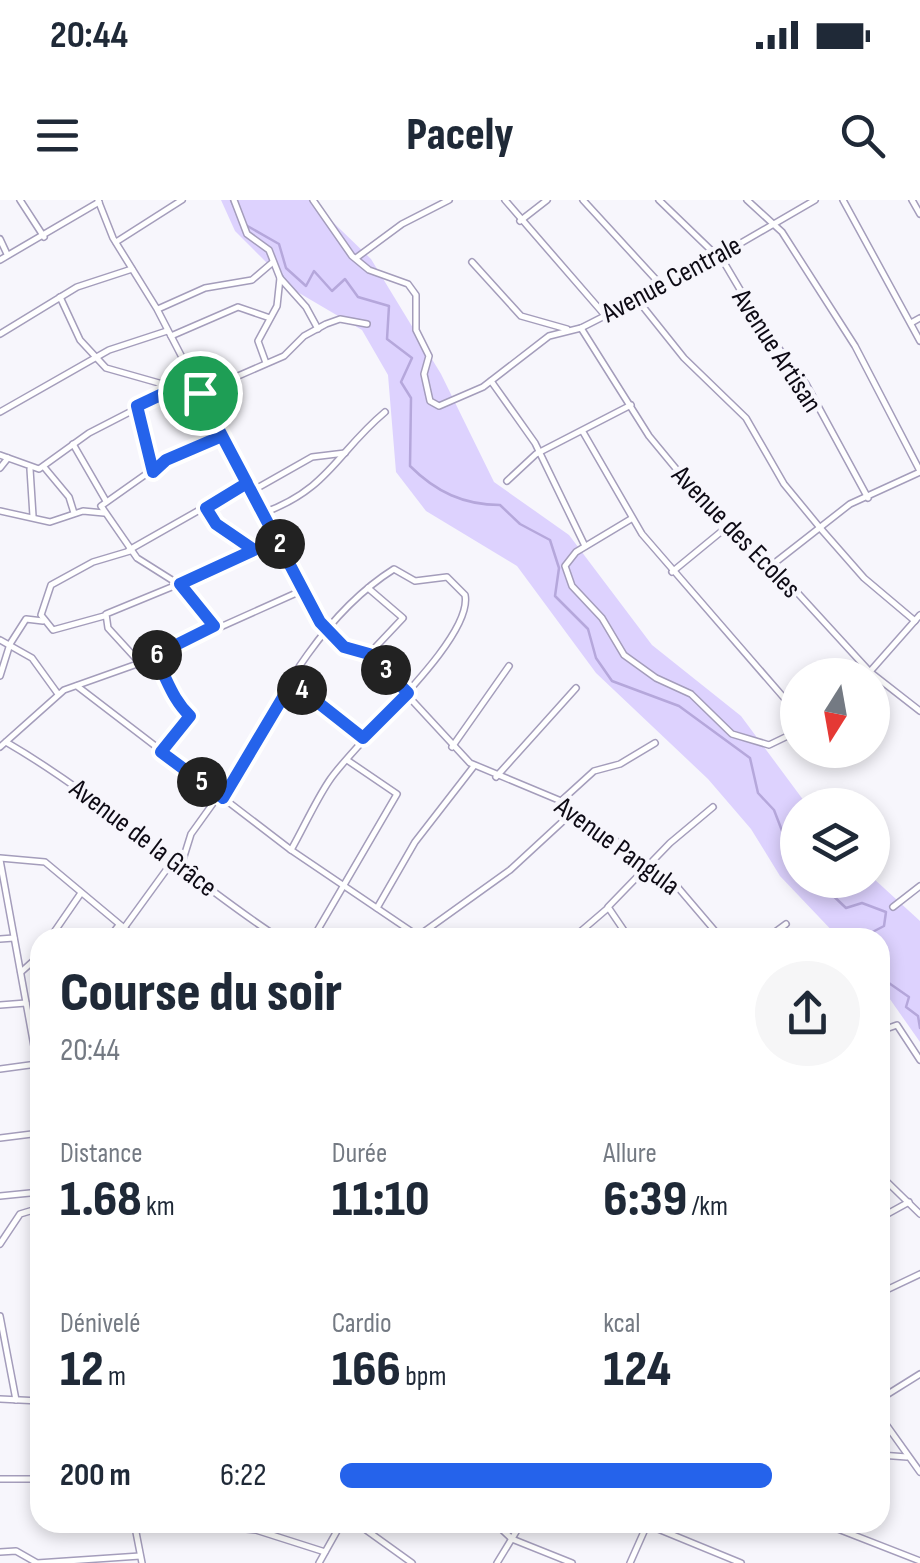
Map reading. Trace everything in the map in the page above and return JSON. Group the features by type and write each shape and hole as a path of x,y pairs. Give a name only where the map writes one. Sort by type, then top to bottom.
{"street":[{"path":"20,200 44,237"},
{"path":"116,242 182,200"},
{"path":"234,200 246,234 269,250 280,278 306,307 318,330"},
{"path":"314,200 356,258 369,270 408,284 416,295 416,330 429,356 424,374 432,403 442,405 491,381 549,336 581,328"},
{"path":"356,258 402,224 449,200"},
{"path":"505,200 603,313"},
{"path":"520,221 548,200"},
{"path":"583,200 661,286"},
{"name":"Avenue Artisan","path":"659,200 717,254 761,325 806,384 868,498"},
{"path":"747,200 774,225 855,346 920,471 850,504 772,565"},
{"name":"Avenue Centrale","path":"581,328 815,200"},
{"path":"844,200 920,341"},
{"path":"912,200 920,214"},
{"path":"0,260 98,201"},
{"name":"Avenue Pangula","path":"98,201 116,242 157,309 326,629 350,650 369,654 408,693 452,747 474,766 561,800 650,863 694,902 714,928"},
{"path":"0,238 7,254"},
{"path":"157,309 205,288 252,280 272,262"},
{"path":"472,262 521,316 570,330"},
{"path":"0,334 60,297 132,269"},
{"path":"266,363 258,345 277,306 280,278"},
{"path":"60,297 80,340 113,371 176,387"},
{"path":"636,298 684,358 746,418 784,484 821,530 864,578 918,618 882,658"},
{"path":"0,412 124,343 169,334 238,307 270,318"},
{"path":"911,323 920,318"},
{"path":"200,393 266,363 340,319 367,324"},
{"name":"Avenue des Ecoles","path":"581,328 657,446 856,658"},
{"path":"0,455 30,469 44,467 137,406 192,380"},
{"path":"491,381 540,453 585,546"},
{"path":"137,406 153,472"},
{"path":"507,482 526,460 631,406"},
{"path":"263,513 327,477 362,432 385,412"},
{"path":"582,432 631,520 780,694"},
{"path":"214,626 180,584 154,572 130,551 101,506 166,460 222,436"},
{"path":"74,444 106,500"},
{"path":"252,491 312,457 348,452"},
{"path":"0,468 8,458"},
{"path":"44,467 68,494 74,513"},
{"path":"30,469 34,516"},
{"path":"43,621 52,585 93,562 130,551 247,483"},
{"path":"206,508 216,524 254,550"},
{"path":"0,511 54,522 74,513 104,513"},
{"path":"631,520 568,558 567,578 602,618 624,654 656,678 692,694 736,736 770,746 780,741"},
{"path":"672,572 728,526"},
{"path":"0,676 10,644 28,618 43,621 54,630 104,616 276,537"},
{"path":"180,867 191,834 221,796 326,629 394,569 415,581 448,576 464,595 459,624 408,693 363,738 328,782 292,850"},
{"path":"368,588 403,618 369,654"},
{"path":"3,745 58,694 140,663 214,626 303,590"},
{"path":"104,616 108,628 140,663"},
{"path":"0,640 32,658 58,694"},
{"path":"154,656 167,677 170,693 190,716 161,752"},
{"path":"452,747 509,666"},
{"path":"292,682 363,738"},
{"path":"76,686 292,850 407,928"},
{"path":"496,776 576,688"},
{"name":"Avenue des Ecoles","path":"890,689 920,711"},
{"path":"561,800 593,772 620,764 655,743"},
{"name":"Avenue de la Grâce","path":"3,745 87,792 172,862 265,928"},
{"path":"319,928 396,794 347,760"},
{"path":"377,908 415,842 474,766"},
{"path":"584,928 713,808"},
{"path":"432,928 510,870 574,811"},
{"path":"30,1020 0,859 38,858 121,927 172,862"},
{"path":"894,907 920,886"},
{"path":"57,928 81,893"},
{"path":"608,908 622,928"},
{"path":"781,928 786,924"},
{"path":"0,939 14,938"},
{"path":"20,972 30,964"},
{"path":"0,1004 26,1002"},
{"path":"890,1027 897,1025 920,1060"},
{"path":"0,1069 30,1065"},
{"path":"0,1138 30,1134"},
{"path":"890,1184 920,1214"},
{"path":"0,1196 30,1193"},
{"path":"890,1212 909,1202"},
{"path":"0,1244 18,1216 30,1212"},
{"path":"890,1288 920,1274"},
{"path":"0,1316 16,1400"},
{"path":"890,1393 920,1374"},
{"path":"0,1399 30,1401"},
{"path":"890,1431 920,1472"},
{"path":"890,1456 907,1457"},
{"path":"0,1480 30,1479"},
{"path":"0,1552 16,1551 33,1563 141,1560 136,1533"},
{"path":"265,1533 325,1552"},
{"path":"319,1563 336,1533"},
{"path":"370,1533 412,1563"},
{"path":"505,1533 512,1540 572,1563"},
{"path":"498,1563 516,1533"},
{"path":"630,1563 640,1533"},
{"path":"664,1533 741,1563"},
{"path":"849,1533 920,1560"}],"shaded area":[{"path":"221,200 310,200 371,259 441,374 494,482 569,535 652,645 741,716 794,788 780,788 780,876 751,829 708,779 596,673 517,566 426,511 396,472 388,375 362,330 294,290 235,231"},
{"path":"890,894 920,921 920,1042 890,999 890,928 829,928 801,898 890,898"}],"waterway":[{"path":"231,200 235,209"},
{"path":"244,224 279,244 286,268 306,286 314,271 332,291 345,279 358,297 389,306 387,339 412,358 401,382 411,398 410,466 451,495 474,503 500,505 520,524 550,540 559,568 555,596 588,629 596,658 612,681 679,706 750,758 758,793 774,810 780,826"},
{"path":"836,898 846,908 862,903 886,912 880,928"},
{"path":"890,984 909,997 906,1007 918,1016 920,1028"}],"route":[{"path":"200,393 192,380 137,406 153,472 166,460 222,436 289,560 320,622 344,647 369,654 408,693 394,702 363,738 292,682 223,798 161,752 190,716 170,693 167,677 154,656 214,626 180,584 254,550 216,524 206,508 247,483 222,436 200,393"}]}
